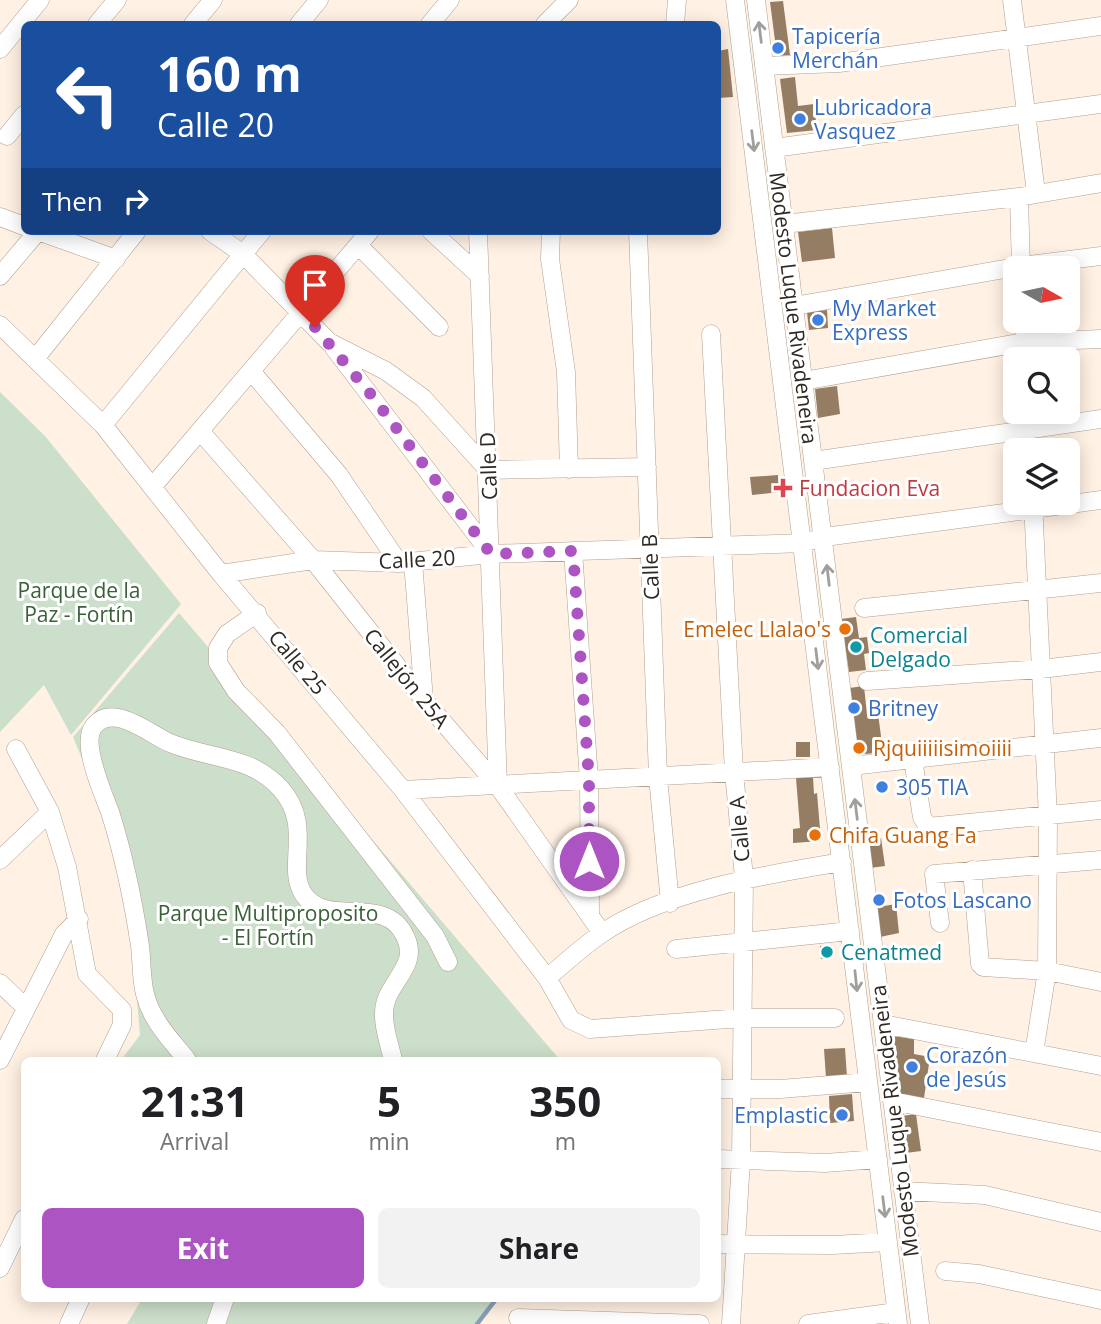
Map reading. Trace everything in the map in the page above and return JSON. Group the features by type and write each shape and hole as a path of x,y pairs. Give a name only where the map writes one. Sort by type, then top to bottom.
{"street":[{"path":"23,21 40,0"},
{"path":"100,21 117,0"},
{"path":"196,21 213,0"},
{"path":"432,21 450,0"},
{"path":"550,21 569,0"},
{"path":"675,21 677,0"},
{"name":"Modesto Luque Rivadeneira","path":"735,0 897,1318"},
{"name":"Modesto Luque Rivadeneira","path":"756,0 818,502 827,536 851,766 920,1324"},
{"path":"1012,0 1026,115 1028,195 1022,256"},
{"path":"301,21 312,2"},
{"path":"0,49 21,23"},
{"path":"764,66 839,63 1101,26"},
{"path":"742,54 755,94 769,106"},
{"path":"774,148 1101,104"},
{"path":"11,137 21,120"},
{"path":"784,224 1028,195 1101,183"},
{"path":"0,218 21,225"},
{"path":"0,276 35,235"},
{"path":"49,235 116,259"},
{"path":"35,359 134,235"},
{"path":"216,235 243,254 329,342 491,554"},
{"path":"103,425 259,235"},
{"path":"435,235 480,276"},
{"name":"Calle D","path":"478,235 498,786"},
{"path":"551,235 550,258 566,372 569,469"},
{"name":"Calle B","path":"638,235 658,777 670,903"},
{"path":"153,486 364,238 439,327"},
{"path":"1080,259 1101,256"},
{"path":"794,306 1003,270"},
{"name":"Calle 25","path":"0,325 103,425 221,574 257,613 404,790 547,978 571,1020 590,1029 742,1018"},
{"name":"Calle A","path":"710,334 724,545 734,772 744,878 741,1160 726,1244 731,1324"},
{"path":"1048,347 1101,340"},
{"path":"329,342 402,381 423,398 488,470 647,467"},
{"path":"803,381 1003,353"},
{"path":"251,371 339,475 406,563 424,700"},
{"path":"813,461 1101,419"},
{"path":"1030,424 1030,438"},
{"name":"Callejón 25A","path":"200,431 313,560 424,700 498,786 602,933"},
{"path":"795,474 803,487 806,502 818,502"},
{"name":"Calle 20","path":"1080,502 1101,500"},
{"name":"Calle 20","path":"221,574 313,560 406,563 491,554 803,543 827,536 1003,510"},
{"path":"1034,515 1048,817 1046,971 1034,1053"},
{"path":"573,551 589,780 590,915"},
{"path":"864,608 1101,583"},
{"path":"257,613 227,634 218,648 218,663 236,691 277,733 435,936 448,962"},
{"path":"813,631 826,630 831,643 837,647"},
{"path":"867,681 1041,669 1101,662"},
{"path":"185,1057 153,1015 145,993 124,856 92,758 89,739 94,726 106,718 122,718 170,743 233,758 255,769 281,789 295,813 300,833 297,876 303,894 315,906 380,913 396,922 407,937 409,953 405,972 387,999 384,1021 392,1057"},
{"path":"851,766 1101,738"},
{"path":"16,749 50,812 79,919 87,974 122,1010 122,1025 106,1057"},
{"path":"913,759 922,817 928,827 1101,810"},
{"path":"404,790 830,767"},
{"path":"0,860 50,812"},
{"path":"940,923 934,874 1101,860"},
{"path":"547,978 602,933 632,916 744,878 842,862"},
{"path":"972,870 980,964 988,968 1046,971 1101,982"},
{"path":"0,1060 64,934 79,919"},
{"path":"676,949 850,931"},
{"path":"0,983 26,1007"},
{"path":"742,1018 835,1018"},
{"path":"883,1024 1101,1066"},
{"path":"721,1089 868,1082"},
{"path":"892,1101 1101,1142"},
{"path":"721,1159 825,1163 878,1159"},
{"path":"903,1191 985,1195 1101,1222"},
{"path":"0,1268 21,1225"},
{"path":"726,1244 833,1245 888,1242"},
{"path":"945,1271 979,1274 1101,1300"},
{"path":"69,1324 79,1302"},
{"path":"216,1324 224,1302"},
{"path":"518,1318 700,1324"},
{"path":"808,1324 897,1318"}],"green space":[{"name":"Parque de la Paz - Fortín","path":"0,392 45,436 181,604 71,735 44,685 0,732"},
{"name":"Parque Multiproposito - El Fortín","path":"179,613 557,1057 123,1057 140,1035 128,898 99,800 73,737"},
{"path":"140,1302 492,1302 476,1324 127,1324"}],"building":[{"path":"783,1 790,55 777,56 770,2"},
{"path":"728,49 733,97 721,98 721,50"},
{"name":"Lubricadora Vasquez","path":"795,77 798,106 814,104 817,130 787,133 780,79"},
{"path":"832,228 835,258 802,262 798,232"},
{"name":"My Market Express","path":"827,310 828,328 809,330 807,312"},
{"path":"837,386 840,414 818,418 815,389"},
{"path":"778,475 780,492 752,495 750,477"},
{"path":"856,617 859,638 867,637 869,653 864,654 866,670 849,672 841,619"},
{"path":"864,686 867,715 878,713 883,752 857,755 849,688"},
{"path":"796,742 810,742 810,757 796,757"},
{"path":"813,777 821,841 793,843 793,829 800,828 796,778"},
{"path":"881,838 885,866 870,868 866,840"},
{"path":"882,893 884,906 896,904 899,933 880,937 873,894"},
{"name":"Cenatmed","path":"832,945 833,957 821,959 820,946"},
{"path":"892,1036 914,1039 914,1054 930,1057 924,1098 899,1095"},
{"path":"845,1048 847,1077 826,1078 824,1049"},
{"path":"852,1094 854,1121 830,1123 829,1096"},
{"path":"916,1114 921,1151 906,1153 902,1116"}],"waterway":[{"path":"477,1324 494,1302"}],"place":[{"name":"Tapicería Merchán","path":"778,48"},
{"name":"Lubricadora Vasquez","path":"800,119"},
{"name":"My Market Express","path":"818,320"},
{"name":"Fundacion Eva","path":"783,488"},
{"name":"Emelec Llalao's","path":"845,629"},
{"name":"Comercial Delgado","path":"856,647"},
{"name":"Britney","path":"854,708"},
{"name":"Rjquiiiiisimoiiii","path":"859,748"},
{"name":"305 TIA","path":"882,787"},
{"name":"Chifa Guang Fa","path":"815,835"},
{"name":"Fotos Lascano","path":"879,900"},
{"name":"Cenatmed","path":"827,952"},
{"name":"Corazón de Jesús","path":"912,1067"},
{"name":"Emplastic","path":"842,1115"}],"route":[{"path":"315,327 373,397 491,554 573,551 589,780 589,861"}]}
